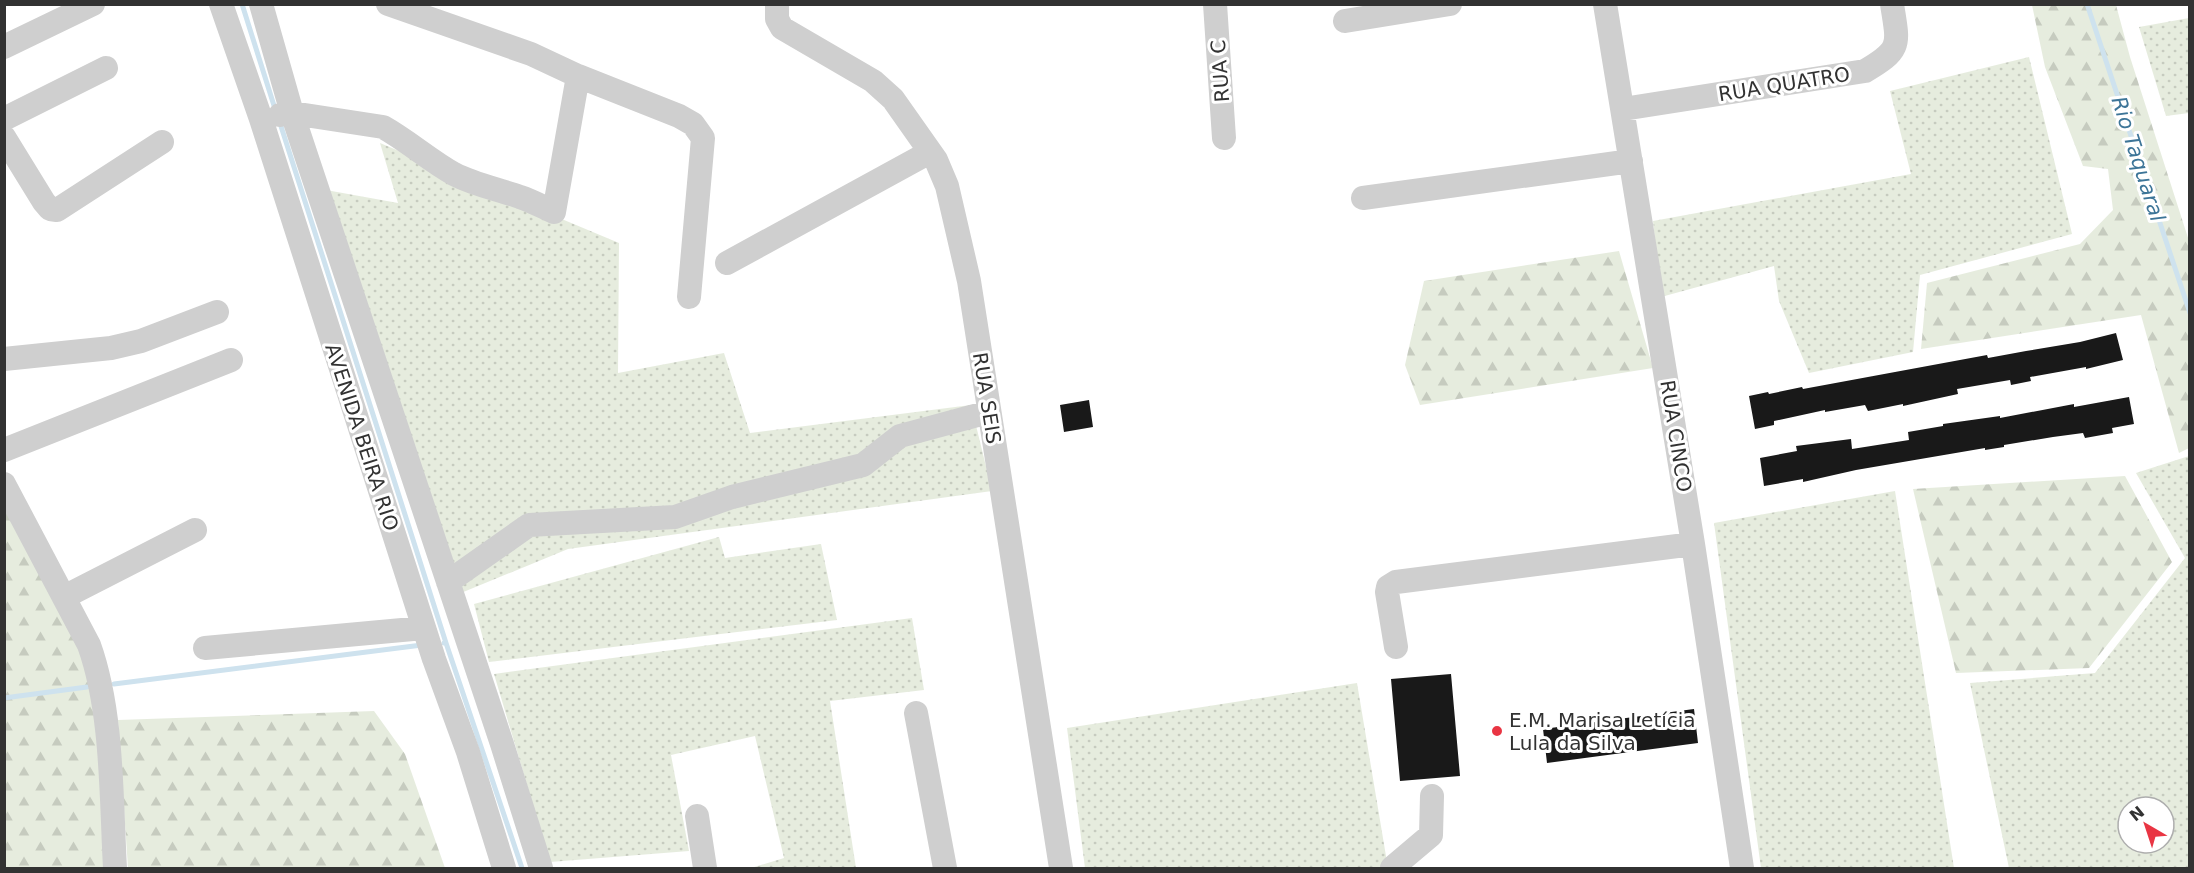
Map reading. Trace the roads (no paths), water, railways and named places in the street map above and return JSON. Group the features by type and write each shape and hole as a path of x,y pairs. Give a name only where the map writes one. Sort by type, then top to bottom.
{"street":[{"path":"4,47 93,4"},
{"name":"AVENIDA BEIRA RIO","path":"221,4 277,116 363,384 427,639 541,868"},
{"name":"AVENIDA BEIRA RIO","path":"261,4 277,116 363,384 448,582 483,748 504,868"},
{"path":"388,4 531,54 578,76 680,116 693,124 703,138 689,297"},
{"name":"RUA SEIS","path":"777,4 777,19 782,28 873,81 893,99 930,152 947,186 969,281 1061,868"},
{"name":"RUA C","path":"1215,4 1224,138"},
{"path":"1345,21 1450,4"},
{"name":"RUA CINCO","path":"1605,4 1694,544 1742,868"},
{"name":"RUA QUATRO","path":"1623,110 1865,70 1888,58 1897,40 1892,4"},
{"path":"4,119 106,68"},
{"path":"277,116 383,127 455,175 484,187 519,197 554,213 578,76"},
{"path":"4,137 44,202 50,209 57,210 162,142"},
{"path":"727,263 930,152"},
{"path":"1363,198 1631,160"},
{"path":"4,359 111,348 141,341 217,312"},
{"path":"4,450 231,360"},
{"path":"448,582 529,525 675,517 732,496 863,465 900,436 989,412"},
{"path":"4,484 89,645 99,671 105,710 115,868"},
{"path":"64,597 195,530"},
{"path":"1396,647 1386,592 1388,587 1396,582 1694,544"},
{"path":"205,648 427,639"},
{"path":"916,713 945,868"},
{"path":"1392,868 1431,835 1432,796"},
{"path":"697,816 705,868"}],"waterway":[{"path":"242,4 276,112"},
{"name":"Rio Taquaral","path":"2087,4 2190,313"},
{"path":"279,120 446,643"},
{"path":"444,643 446,643 522,868"},
{"path":"114,684 422,645"},
{"path":"4,698 87,687"}],"place":[{"name":"E.M. Marisa Letícia Lula da Silva","path":"1497,731"}]}
